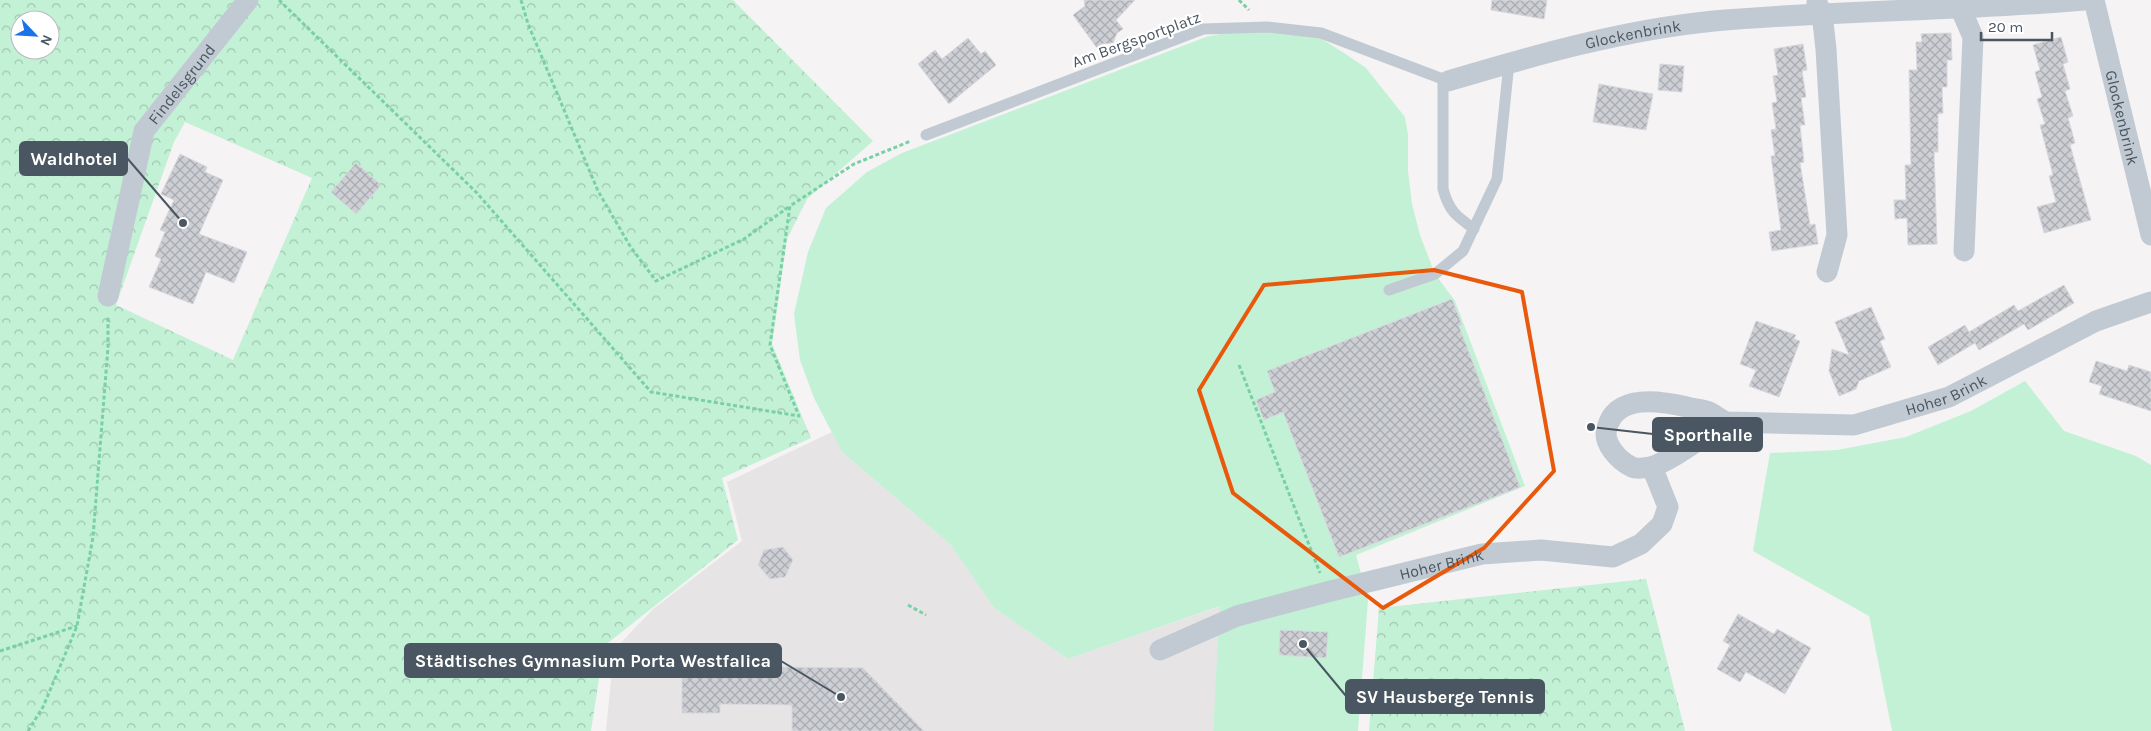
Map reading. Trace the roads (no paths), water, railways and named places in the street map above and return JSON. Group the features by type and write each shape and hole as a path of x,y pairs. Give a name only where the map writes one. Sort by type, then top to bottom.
{"street":[{"name":"Findelsgrund","path":"108,296 144,131 248,0"},
{"name":"Glockenbrink","path":"1445,80 1622,35 1819,7 2084,0"},
{"name":"Glockenbrink","path":"2094,0 2151,235"},
{"path":"1959,3 1973,37 1964,250"},
{"path":"1819,7 1826,48 1837,235 1826,272"},
{"name":"Hoher Brink","path":"1160,650 1237,616 1482,554 1541,550 1613,557 1641,544 1662,524 1668,507 1652,467 1634,468 1618,459 1608,444 1606,430 1611,418 1624,407 1643,401 1673,404 1708,412 1726,422 1854,425 1949,397 2096,321 2151,302"},
{"path":"1652,467 1677,454 1726,422"}],"lane":[{"name":"Am Bergsportplatz","path":"926,134 1203,29 1266,27 1321,33 1445,80"},
{"path":"1389,290 1435,274 1463,251 1497,179 1509,63"},
{"path":"1445,80 1443,189 1448,205 1456,216 1474,229"}],"place":[{"name":"Waldhotel","path":"183,223"},
{"name":"Sporthalle","path":"1591,427"},
{"name":"SV Hausberge Tennis","path":"1303,644"},
{"name":"Städtisches Gymnasium Porta Westfalica","path":"841,697"}]}
